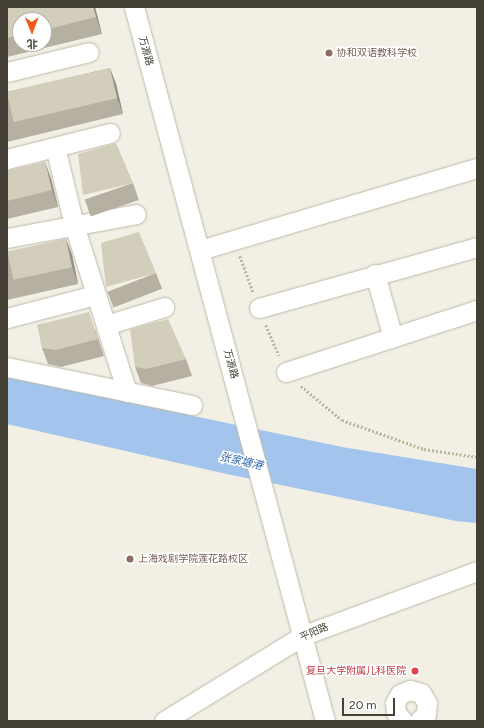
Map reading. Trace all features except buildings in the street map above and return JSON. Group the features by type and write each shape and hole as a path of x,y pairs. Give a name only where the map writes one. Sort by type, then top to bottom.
{"street":[{"name":"万源路","path":"134,7 245,414 304,635 325,721"},
{"path":"7,72 89,52"},
{"path":"7,159 110,133"},
{"path":"55,147 74,225 127,392"},
{"path":"200,250 477,168"},
{"path":"7,238 136,214"},
{"path":"259,308 375,274 477,247"},
{"path":"375,274 393,338"},
{"path":"7,318 95,295"},
{"path":"106,325 164,307"},
{"path":"286,372 477,310"},
{"path":"7,367 192,405"},
{"name":"平阳路","path":"164,721 304,635 477,571"},
{"path":"403,721 396,713 395,703 400,694 410,690 421,693 427,703 426,714 419,721"}],"water":[{"name":"张家塘港","path":"7,377 342,447 477,469 477,523 456,521 222,473 7,424"}],"place":[{"name":"协和双语教科学校","path":"329,53"},
{"name":"上海戏剧学院莲花路校区","path":"130,559"},
{"name":"复旦大学附属儿科医院","path":"415,671"}]}
